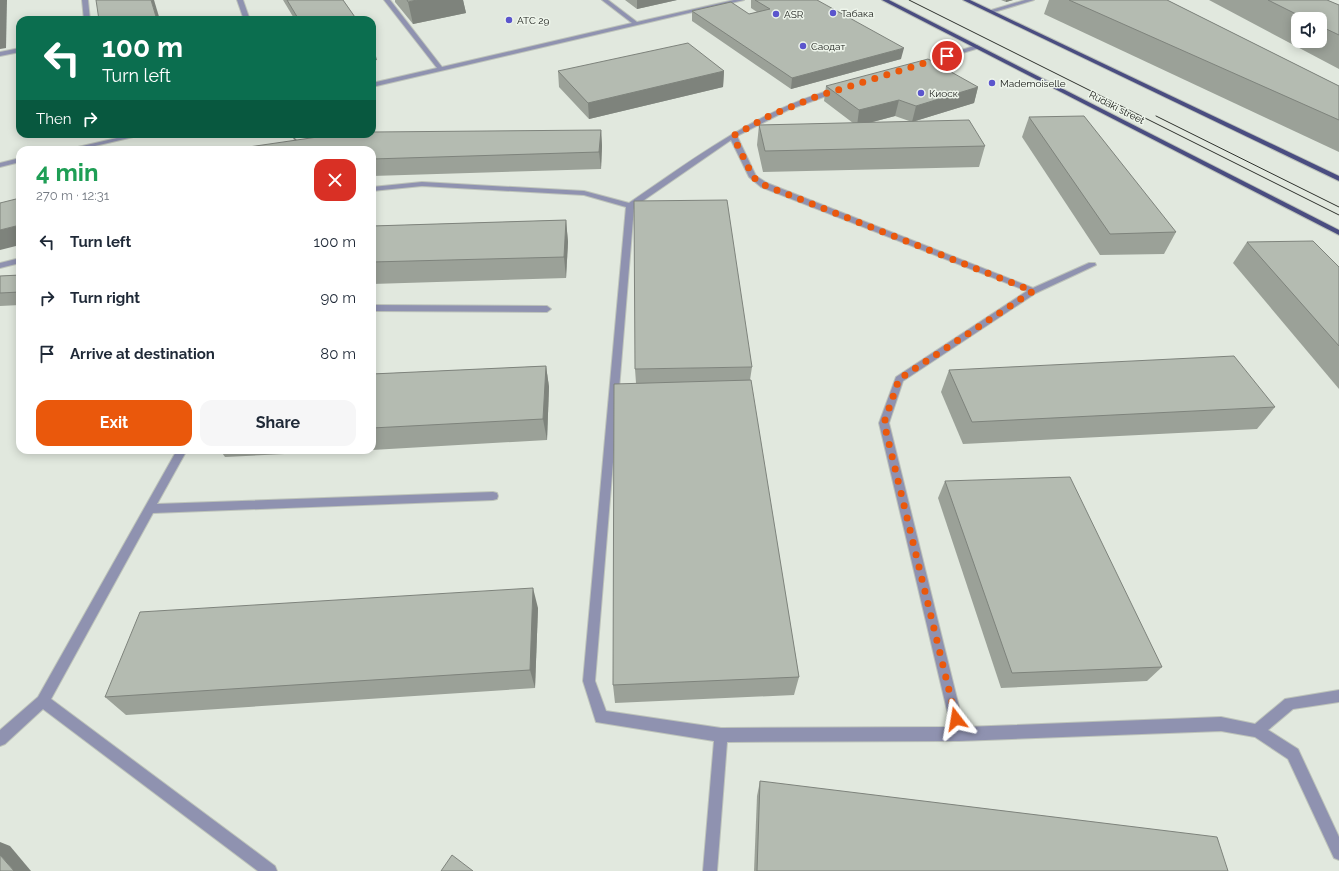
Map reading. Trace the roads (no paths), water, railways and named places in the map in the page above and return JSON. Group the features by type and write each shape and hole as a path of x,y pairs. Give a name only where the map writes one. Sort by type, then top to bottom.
{"main road":[{"name":"Rudaki street","path":"885,0 1339,233"},
{"path":"966,0 1339,179"}],"street":[{"path":"85,0 87,16"},
{"path":"240,0 246,16"},
{"path":"387,0 441,69"},
{"path":"605,0 636,24"},
{"path":"376,84 741,0"},
{"path":"991,11 1031,0"},
{"path":"910,67 976,47"},
{"path":"0,54 16,51"},
{"path":"376,189 422,184 584,193 630,206 733,136 769,116 815,97 852,86"},
{"path":"733,136 753,177 764,185 1033,291"},
{"path":"100,138 101,143"},
{"path":"87,146 124,138"},
{"path":"0,165 16,161"},
{"path":"630,206 589,681 601,717 721,735 959,734 1221,724 1257,731 1293,754 1339,853"},
{"path":"0,266 16,261"},
{"path":"959,734 884,423 899,379 1033,291 1092,265"},
{"path":"376,308 547,309"},
{"path":"0,739 43,701 180,454"},
{"path":"150,509 493,496"},
{"path":"1257,731 1290,703 1339,696"},
{"path":"43,701 270,871"},
{"path":"710,871 721,735"}],"tram line":[{"path":"909,0 1339,215"},
{"path":"1156,116 1339,207"}],"place":[{"name":"Табака","path":"833,13"},
{"name":"ASR","path":"776,14"},
{"name":"АТС 29","path":"509,20"},
{"name":"Саодат","path":"803,46"},
{"name":"Mademoiselle","path":"992,83"},
{"name":"Киоск","path":"921,93"}]}
